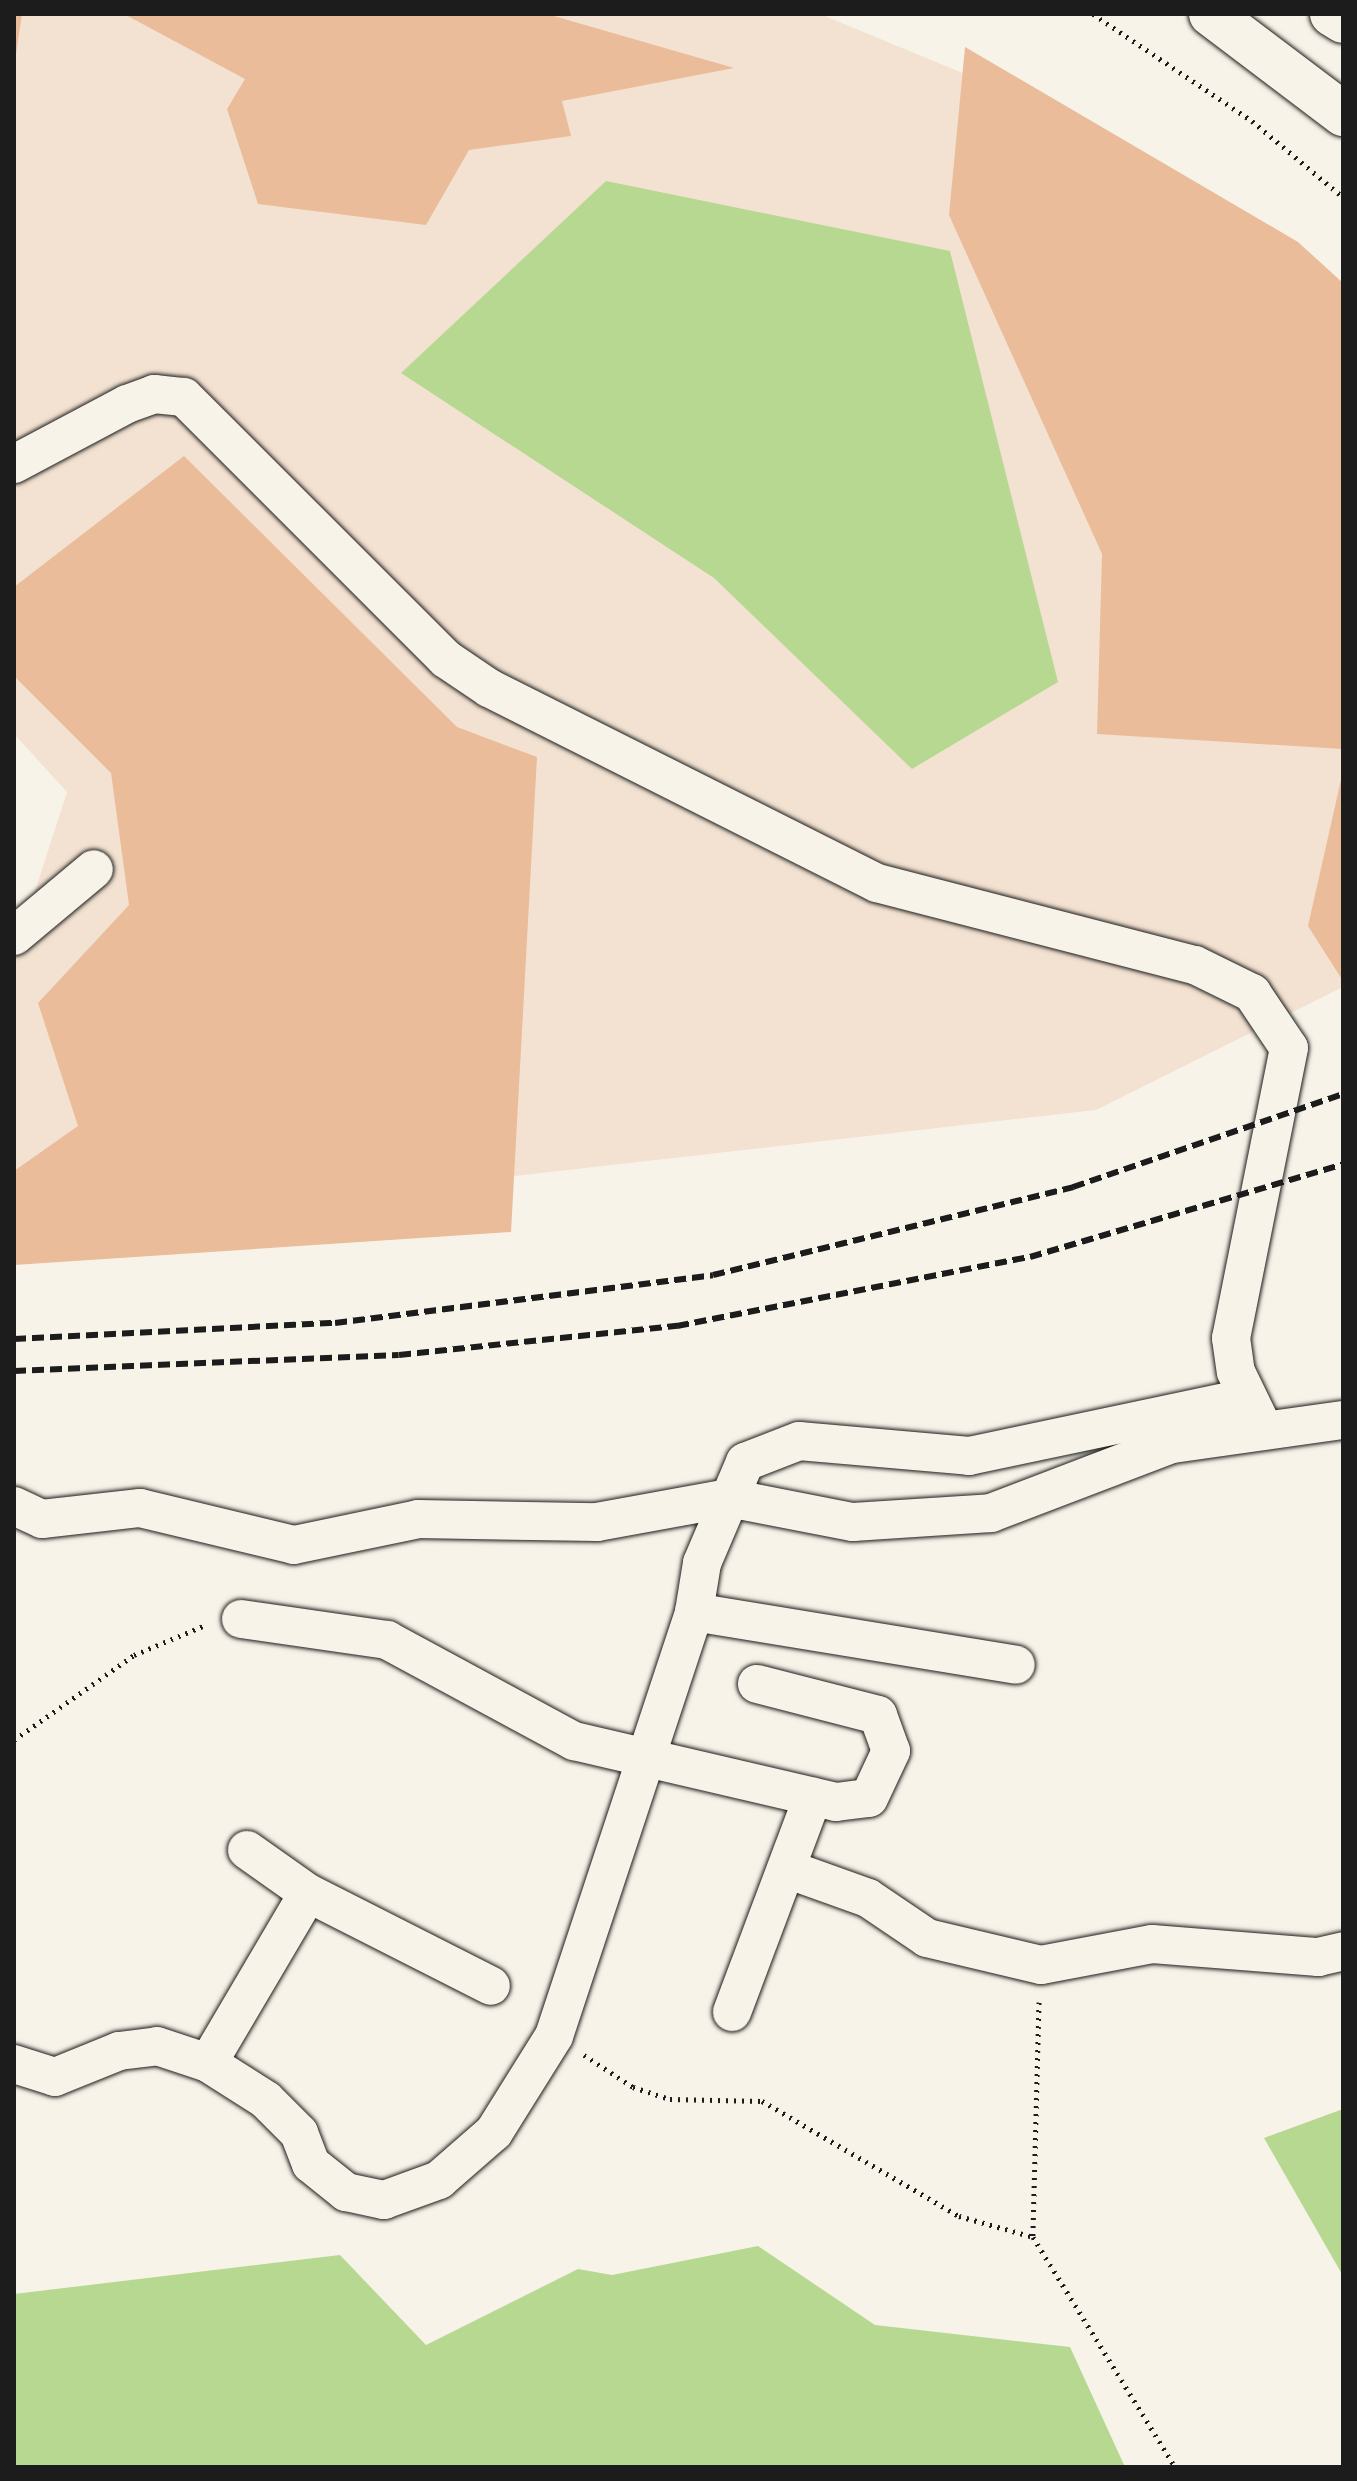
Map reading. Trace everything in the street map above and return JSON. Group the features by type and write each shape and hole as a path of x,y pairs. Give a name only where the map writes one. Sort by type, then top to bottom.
{"main road":[{"path":"1211,14 1343,114"},
{"path":"1332,14 1343,21"}],"street":[{"path":"14,464 127,404 154,394 184,397 446,659 489,688 877,883 1195,965 1252,993 1289,1048 1289,1073 1241,1264 1231,1338 1245,1398 1264,1430"},
{"path":"14,936 94,869"},
{"path":"14,2064 55,2077 119,2051 157,2046 208,2063 266,2100 299,2133 311,2164 346,2192 384,2200 439,2180 494,2132 554,2036 694,1612 702,1563 745,1462 799,1441 969,1456 1245,1398"},
{"path":"14,1506 42,1519 140,1508 294,1545 418,1519 597,1522 729,1498 853,1522 991,1513 1172,1444 1343,1420"},
{"path":"694,1612 1016,1665"},
{"path":"241,1619 387,1640 574,1741 648,1755 813,1797 855,1803 869,1798 891,1751 890,1732 878,1715 757,1684"},
{"path":"732,2012 813,1797"},
{"path":"247,1850 308,1893 491,1986"},
{"path":"787,1869 868,1898 927,1938 1041,1965 1152,1944 1318,1957 1343,1951"},
{"path":"208,2063 308,1893"}],"path":[{"path":"1093,14 1252,121 1343,197"},
{"path":"14,1740 134,1655 173,1635 241,1619"},
{"path":"1041,1965 1033,2237 1175,2467"},
{"path":"554,2036 633,2087 670,2099 762,2101 959,2216 1033,2237"}],"shaded area":[{"path":"14,14 820,14 1054,111 1343,364 1343,987 1096,1110 14,1233 14,956 67,792 14,734"}],"green space":[{"path":"606,181 950,251 1058,682 912,769 714,578 401,373"},
{"path":"1343,2109 1343,2276 1264,2138"},
{"path":"758,2246 875,2325 1070,2347 1125,2467 14,2467 14,2294 340,2255 426,2345 578,2269 612,2275"}],"building":[{"path":"14,14 22,14 16,54 14,54"},
{"path":"124,14 547,14 734,68 562,101 571,136 469,150 426,225 258,204 227,109 245,79"},
{"path":"965,47 1298,242 1343,283 1343,749 1097,734 1102,554 949,215"},
{"path":"184,456 457,727 537,757 511,1232 14,1265 14,1171 78,1126 38,1003 129,905 111,773 14,676 14,587"},
{"path":"1343,771 1343,981 1308,926"}],"railway":[{"path":"14,1339 335,1323 713,1275 1073,1187 1343,1094"},
{"path":"14,1371 399,1355 677,1326 1030,1257 1343,1164"}]}
